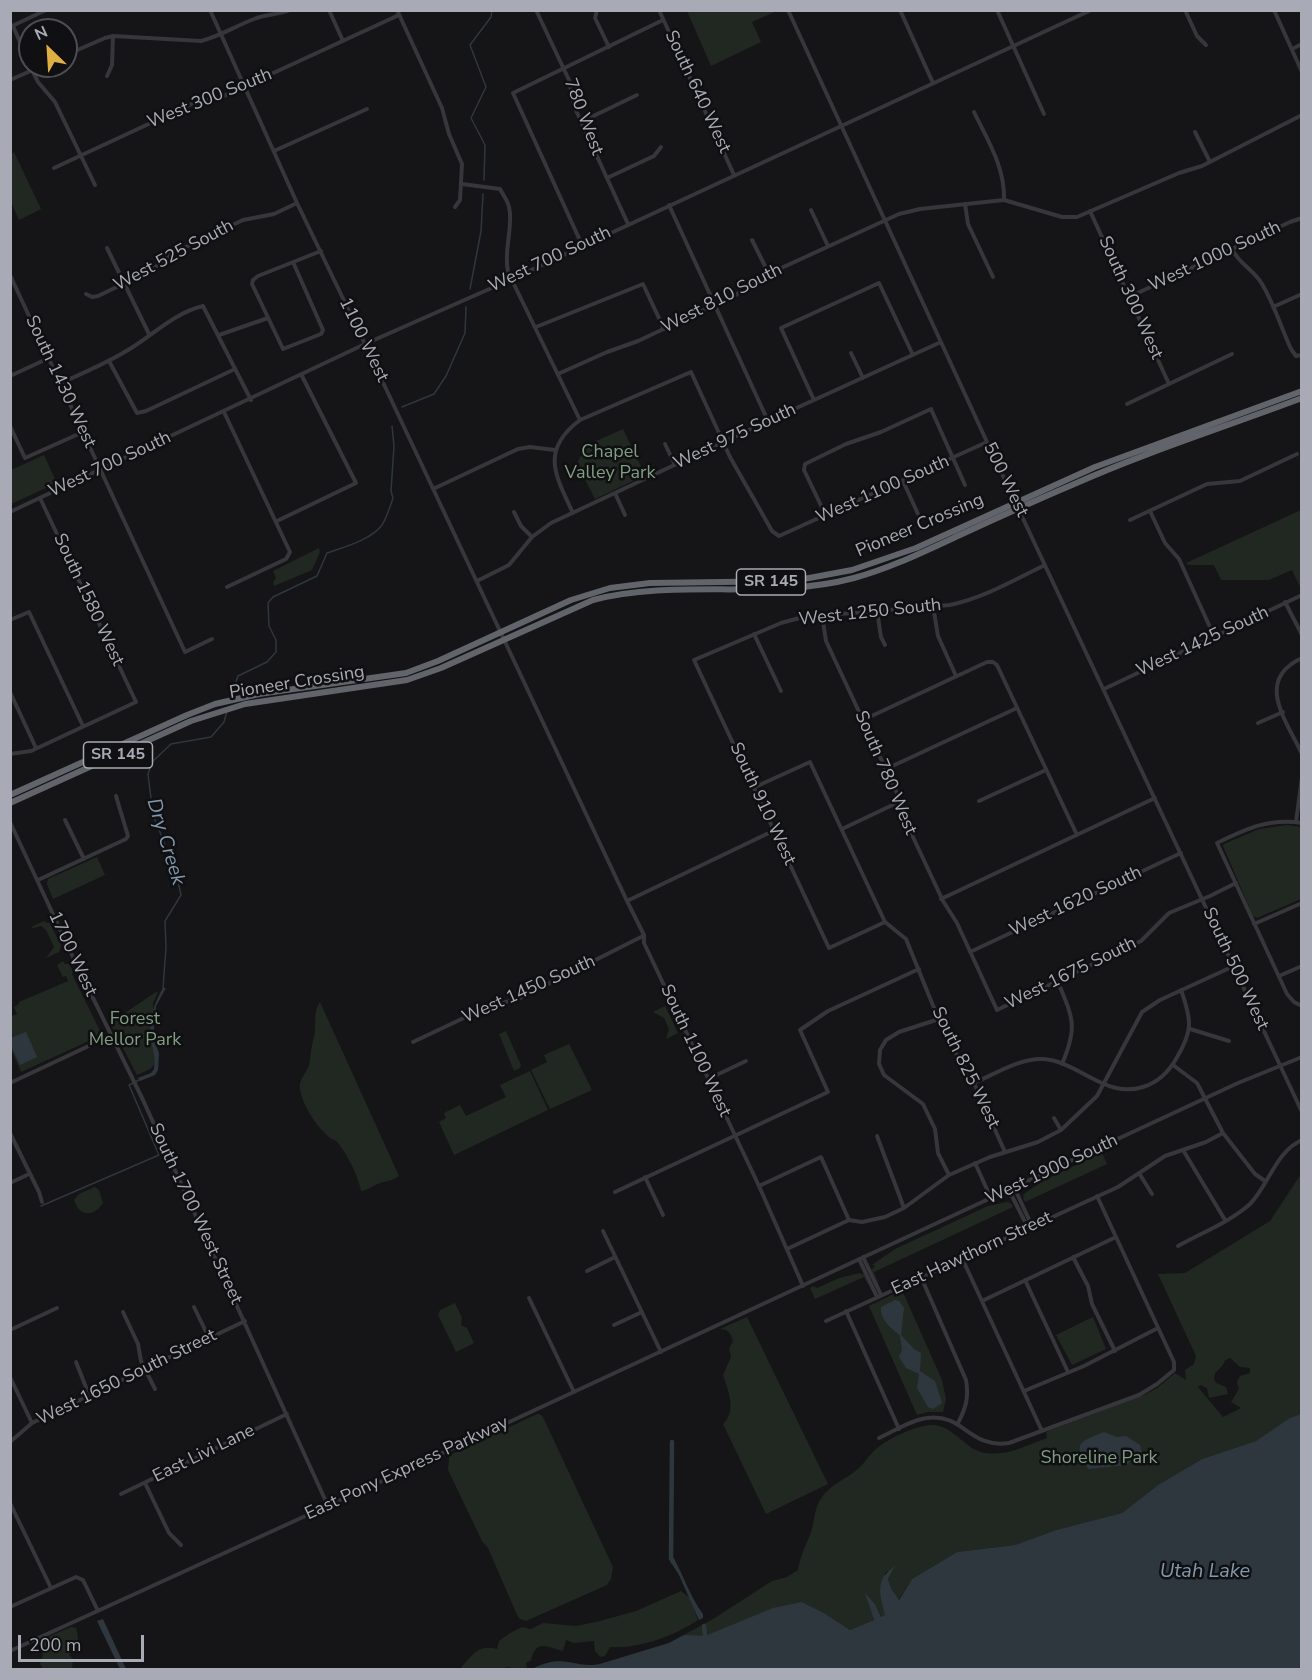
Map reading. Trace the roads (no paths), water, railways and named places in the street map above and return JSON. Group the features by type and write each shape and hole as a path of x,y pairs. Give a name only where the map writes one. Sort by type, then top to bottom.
{"highway":[{"name":"Pioneer Crossing","path":"10,804 228,704 259,702 407,680 441,668 574,607 611,595 649,591 795,589 855,577 917,555 1095,466 1302,391"},
{"name":"Pioneer Crossing","path":"10,795 187,715 228,704 406,673 438,661 571,600 610,588 650,583 794,581 852,570 916,548 1117,466 1302,398"}],"street":[{"path":"12,26 46,10"},
{"name":"1100 West","path":"210,10 297,203 533,699"},
{"path":"78,50 113,36 201,41 254,18 280,15 290,10"},
{"path":"329,10 343,41"},
{"name":"780 West","path":"536,10 569,80 574,106 628,224"},
{"path":"597,10 595,18 609,47"},
{"name":"South 640 West","path":"659,10 734,174"},
{"path":"788,10 884,220"},
{"path":"900,10 933,82"},
{"path":"998,10 1044,114"},
{"name":"West 700 South","path":"10,512 302,376 365,344 512,279 1091,10"},
{"path":"1185,10 1197,36 1206,45"},
{"path":"1274,10 1302,72"},
{"path":"398,13 442,108 449,134 462,164 460,200 455,207"},
{"name":"West 300 South","path":"54,168 198,101 217,99 245,87 367,30 398,13"},
{"path":"582,245 513,93 663,20"},
{"path":"107,76 112,65 113,36"},
{"path":"1292,49 1302,45"},
{"path":"36,78 55,102 95,185"},
{"path":"581,122 637,95"},
{"path":"274,151 367,109"},
{"path":"974,112 998,160 1003,179 1004,200 1062,218 1077,217 1210,162 1302,116"},
{"path":"1196,132 1210,162"},
{"path":"607,178 654,156 661,147"},
{"path":"462,184 500,189 505,197 510,220 507,265 580,420"},
{"name":"West 810 South","path":"558,374 664,329 736,295 753,281 884,220 920,208 1004,200"},
{"name":"West 525 South","path":"86,294 92,297 124,284 152,270 171,254 243,220 274,214 297,203"},
{"path":"964,204 968,224 993,277"},
{"path":"669,205 768,421"},
{"path":"811,210 828,246"},
{"name":"South 300 West","path":"1090,211 1169,384"},
{"name":"West 1000 South","path":"1130,297 1302,218"},
{"name":"500 West","path":"884,220 1155,798"},
{"path":"752,240 769,274"},
{"path":"107,248 149,334"},
{"path":"1232,249 1240,263 1261,283 1291,349 1299,356"},
{"path":"293,262 323,330 321,334 283,349 252,285 253,280 258,276 321,250"},
{"name":"South 1430 West","path":"10,275 185,652 212,639"},
{"path":"814,400 781,328 879,283 913,355"},
{"path":"536,327 643,284 664,329"},
{"path":"1273,308 1302,294"},
{"path":"61,383 109,361 129,350 166,323 203,306 251,400"},
{"path":"219,335 268,318"},
{"name":"West 975 South","path":"477,581 509,565 543,527 941,342"},
{"path":"851,353 863,378"},
{"path":"1127,404 1232,354"},
{"path":"10,376 49,358"},
{"path":"109,361 137,413 146,411 235,369"},
{"path":"573,513 556,478 554,462 555,450 567,430 580,420 691,372 723,442"},
{"path":"277,521 356,483 302,376"},
{"path":"826,516 803,467 807,462 932,409 965,485"},
{"path":"224,412 289,546 290,554 286,559 227,587"},
{"path":"10,426 25,458 83,432"},
{"name":"West 1100 South","path":"723,442 772,531 779,536 987,442"},
{"path":"665,444 675,465"},
{"path":"433,489 518,449 530,447 555,450"},
{"path":"1130,520 1207,484 1240,481 1297,454"},
{"path":"903,481 918,514"},
{"path":"615,493 625,515"},
{"name":"South 1580 West","path":"40,498 136,702 83,726"},
{"path":"1150,511 1166,543 1179,559 1214,636"},
{"path":"514,512 521,525 532,537"},
{"name":"West 1250 South","path":"694,660 781,623 822,615 966,602 981,597 1045,565"},
{"name":"West 1425 South","path":"1104,689 1302,595"},
{"path":"1285,602 1302,635"},
{"path":"933,606 938,636 956,677"},
{"path":"878,611 880,637 885,645"},
{"path":"10,620 29,612 83,726 24,753 10,754"},
{"name":"South 780 West","path":"822,615 826,641 901,801 911,833 941,899 959,926 997,1010"},
{"path":"754,634 781,691"},
{"path":"1302,658 1285,668 1277,679 1276,690 1302,754"},
{"name":"South 910 West","path":"694,660 830,948 885,922"},
{"path":"863,720 987,662 993,662 997,665 1077,835"},
{"path":"10,692 36,748"},
{"name":"South 1100 West","path":"533,699 644,935 644,943 759,1186 803,1286"},
{"path":"886,769 1017,708"},
{"path":"1258,723 1283,712"},
{"name":"South 825 West","path":"755,787 810,762 885,922 906,939 945,1035 974,1083 1005,1152"},
{"path":"979,801 1046,770"},
{"path":"1302,777 1299,823 1272,822 1251,826 1217,843 1287,994 1294,1002 1302,1006"},
{"path":"38,880 126,839 128,836 116,796"},
{"path":"941,899 1155,798"},
{"name":"South 500 West","path":"1155,798 1302,1112"},
{"path":"842,829 901,801"},
{"path":"65,820 84,859"},
{"name":"1700 West","path":"10,822 136,1085"},
{"path":"627,901 775,830"},
{"name":"West 1620 South","path":"970,952 1181,853"},
{"name":"West 1675 South","path":"997,1010 1141,940 1169,913 1203,900 1236,883"},
{"path":"1254,924 1302,903"},
{"name":"West 1450 South","path":"413,1042 487,1007 518,999 644,935"},
{"path":"787,1249 849,1220 862,1222 876,1220 904,1208 949,1175 975,1163 1038,1142 1061,1130 1087,1107 1104,1084 1142,1012 1160,1000 1234,966"},
{"path":"1279,976 1302,966"},
{"path":"615,1192 828,1092 800,1030 828,1011 919,969"},
{"path":"1058,982 1070,1011 1073,1032 1062,1064"},
{"path":"974,1083 1025,1061 1043,1059 1062,1064 1104,1084 1122,1089 1140,1089 1150,1085 1173,1065 1190,1029 1181,990"},
{"path":"939,1019 899,1032 886,1040 880,1050 879,1064 884,1075 923,1104 935,1129 938,1153 949,1175"},
{"path":"1190,1029 1229,1041"},
{"path":"10,1083 112,1035"},
{"name":"West 1900 South","path":"803,1286 1302,1056"},
{"path":"708,1079 746,1061"},
{"path":"1173,1065 1191,1077 1223,1133 1255,1174 1265,1181"},
{"name":"South 1700 West Street","path":"136,1085 328,1506"},
{"path":"1054,1118 1061,1130"},
{"path":"10,1133 42,1202"},
{"name":"East Hawthorn Street","path":"826,1321 1118,1187 1165,1156 1223,1133"},
{"path":"877,1136 904,1208"},
{"path":"1178,1246 1252,1202 1278,1161 1302,1140"},
{"path":"1183,1150 1225,1220"},
{"path":"759,1186 820,1157 849,1220"},
{"path":"975,1163 991,1198"},
{"path":"1139,1173 1152,1194"},
{"path":"10,1183 27,1175"},
{"path":"645,1177 663,1215"},
{"path":"1012,1188 1030,1227"},
{"path":"879,1438 929,1418 946,1419 958,1424 971,1436 989,1444 1009,1443 1143,1393 1167,1376 1175,1366 1097,1196"},
{"path":"603,1231 661,1352"},
{"path":"982,1301 1116,1237"},
{"path":"587,1270 615,1257"},
{"path":"1073,1257 1088,1286 1092,1304 1115,1351"},
{"path":"861,1258 879,1296"},
{"path":"962,1258 1042,1431"},
{"path":"921,1277 966,1380 968,1393 966,1406 958,1424"},
{"path":"1025,1280 1068,1372"},
{"name":"East Pony Express Parkway","path":"10,1651 803,1286"},
{"path":"529,1298 574,1392"},
{"path":"195,1307 209,1338"},
{"path":"10,1330 57,1308"},
{"path":"846,1311 899,1429"},
{"path":"123,1312 138,1344 141,1360 154,1389"},
{"path":"614,1325 642,1312"},
{"name":"West 1650 South Street","path":"12,1441 32,1423 244,1321"},
{"path":"1023,1391 1115,1351 1158,1328"},
{"path":"76,1362 89,1395"},
{"path":"10,1377 32,1423"},
{"name":"East Livi Lane","path":"121,1494 287,1414"},
{"path":"145,1483 169,1533 181,1545"},
{"path":"10,1503 51,1588"},
{"path":"10,1607 74,1577 79,1577 83,1580 98,1611"}],"water":[{"path":"163,988 166,988 156,1006 153,1038 159,1053 158,1070 155,1075 140,1081 138,1078 151,1073 154,1069 150,1026 154,1006"},
{"path":"26,1032 37,1057 20,1065 11,1046 11,1038"},
{"path":"895,1300 899,1301 904,1308 901,1335 921,1353 920,1371 935,1381 942,1403 933,1409 928,1407 917,1388 919,1374 906,1368 899,1357 902,1350 900,1335 882,1316 881,1307"},
{"name":"Utah Lake","path":"1301,1414 1301,1669 532,1669 560,1661 600,1664 669,1643 684,1635 705,1636 773,1608 802,1602 850,1630 874,1620 865,1593 875,1604 881,1617 885,1615 880,1594 881,1582 895,1566 888,1579 899,1600 912,1579 957,1552 1015,1545 1056,1530 1122,1513 1158,1485 1202,1459 1256,1441 1290,1418"},
{"path":"1104,1432 1117,1437 1126,1436 1140,1445 1142,1453 1126,1465 1088,1469 1080,1446 1087,1439"},
{"path":"673,1557 694,1601 703,1614 703,1618 699,1620 679,1575 669,1559"},
{"path":"103,1619 126,1669 120,1669 97,1621"}],"waterway":[{"name":"Dry Creek","path":"484,180 485,145 471,118 486,87 470,45 491,17 492,10"},
{"name":"Dry Creek","path":"470,289 481,231 483,194"},
{"name":"Dry Creek","path":"402,407 434,394 446,376 465,333 466,307"},
{"name":"Dry Creek","path":"230,698 238,676 267,662 276,652 276,640 269,626 268,603 273,597 317,576 327,553 364,539 382,525 393,498 391,491 394,446 392,426"},
{"name":"Dry Creek","path":"163,989 165,921 181,895 176,872 153,815 148,774 152,762 171,744 211,737 224,722 227,711"},
{"name":"Dry Creek","path":"41,1206 159,1155 129,1085 139,1080"},
{"path":"672,1442 671,1558 673,1562"},
{"path":"704,1626 705,1636"}],"park label":[{"name":"Chapel Valley Park","path":"610,463"},
{"name":"Forest Mellor Park","path":"135,1030"},
{"name":"Shoreline Park","path":"1099,1459"}]}
